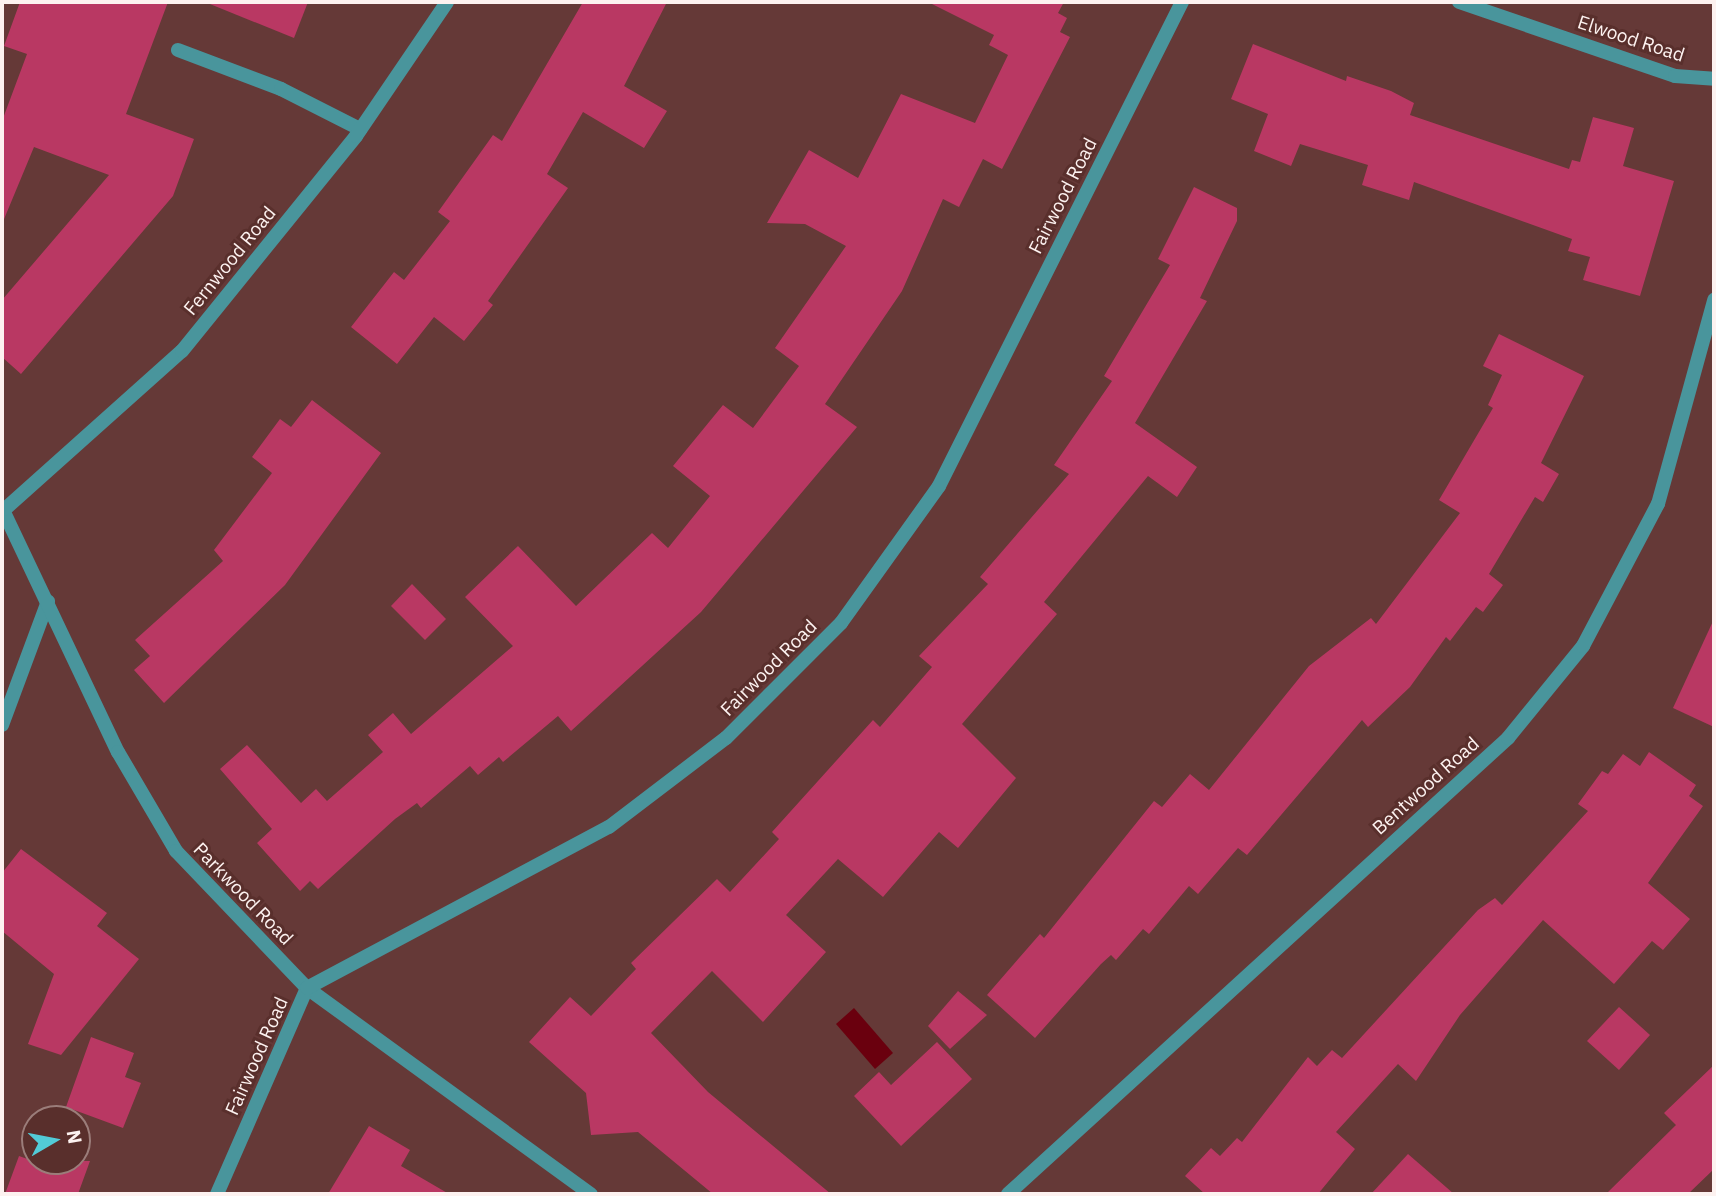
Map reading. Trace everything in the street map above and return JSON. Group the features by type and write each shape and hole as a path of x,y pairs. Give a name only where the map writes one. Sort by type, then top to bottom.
{"street":[{"name":"Fernwood Road","path":"3,509 182,351 360,129 447,2"},
{"name":"Fairwood Road","path":"217,1194 307,988 609,827 726,738 841,623 939,486 1182,2"},
{"name":"Elwood Road","path":"1459,2 1675,76 1714,79"},
{"path":"178,50 281,89 360,129"},
{"name":"Bentwood Road","path":"1008,1194 1507,738 1583,646 1658,504 1714,300"},
{"name":"Parkwood Road","path":"3,509 118,752 176,851 307,988 591,1194"},
{"path":"2,725 48,601"}],"shaded area":[{"path":"854,1008 893,1053 875,1069 836,1024"}],"building":[{"path":"20,2 168,2 126,114 194,139 173,196 21,374 2,357 2,300 109,175 34,147 2,224 2,121 27,54 4,46"},
{"path":"205,2 308,2 294,38"},
{"path":"583,2 667,2 624,86 667,111 644,148 583,112 547,174 568,188 488,301 493,305 464,341 434,317 397,364 351,327 394,272 404,280 450,221 438,212 493,135 502,141"},
{"path":"928,2 1064,2 1058,13 1067,18 1060,32 1070,37 1002,169 983,159 959,207 943,199 902,291 825,404 857,427 701,612 571,731 558,716 503,762 499,757 478,775 470,766 421,808 417,803 395,819 318,889 310,881 300,891 257,843 272,829 220,769 247,745 301,803 316,789 327,801 383,752 368,735 393,713 411,734 513,646 465,597 518,546 576,606 652,533 668,548 710,496 673,466 723,405 753,428 799,366 775,348 846,246 805,224 767,223 809,150 858,178 901,94 975,123 1008,55 989,45 994,35"},
{"path":"1253,44 1346,81 1347,76 1391,91 1414,103 1410,115 1569,169 1572,160 1580,162 1593,117 1634,128 1623,166 1674,181 1640,296 1583,280 1590,257 1568,251 1572,239 1414,182 1409,200 1362,185 1368,165 1300,144 1291,166 1254,151 1268,114 1231,99"},
{"path":"1194,187 1237,208 1237,221 1200,298 1207,301 1135,423 1197,467 1177,497 1148,476 1044,602 1057,614 962,724 1016,778 958,848 939,832 883,897 838,859 786,915 826,952 763,1022 712,971 651,1033 708,1092 831,1194 713,1194 638,1132 591,1135 586,1093 529,1042 570,997 591,1016 636,969 631,963 717,879 730,892 779,839 772,832 873,720 880,727 932,667 919,656 988,584 980,577 1069,474 1054,465 1112,381 1104,376 1170,265 1158,259"},
{"path":"1499,334 1584,376 1541,463 1559,474 1543,502 1535,497 1489,574 1503,585 1483,612 1476,607 1450,641 1446,637 1410,687 1368,727 1362,720 1247,855 1238,848 1198,894 1189,886 1149,934 1143,929 1116,960 1111,955 1101,964 1035,1038 987,995 1040,934 1044,938 1154,801 1162,807 1190,774 1209,790 1309,666 1371,618 1376,624 1460,513 1439,500 1493,408 1488,405 1502,375 1483,366"},
{"path":"312,400 381,453 285,585 164,703 134,670 150,656 135,640 223,561 214,550 272,473 252,457 280,419 291,427"},
{"path":"412,584 446,619 425,640 391,606"},
{"path":"1714,619 1714,727 1673,708"},
{"path":"1649,752 1696,785 1689,796 1703,806 1648,883 1690,919 1663,950 1652,941 1614,984 1543,920 1460,1015 1416,1081 1398,1064 1336,1132 1355,1149 1318,1194 1205,1194 1185,1176 1211,1148 1220,1156 1237,1138 1242,1142 1308,1057 1317,1066 1332,1050 1342,1058 1478,910 1495,898 1502,905 1588,811 1578,804 1602,771 1608,774 1623,754 1640,766"},
{"path":"21,849 107,913 97,926 139,959 61,1055 28,1044 54,974 2,931 2,873"},
{"path":"958,991 987,1015 950,1049 928,1026"},
{"path":"1619,1007 1650,1035 1619,1070 1587,1041"},
{"path":"91,1037 134,1053 125,1077 141,1083 123,1128 91,1116 91,1105 67,1105"},
{"path":"937,1042 972,1079 901,1146 854,1096 879,1072 891,1085"},
{"path":"1714,1065 1714,1169 1688,1194 1606,1194 1676,1125 1664,1113"},
{"path":"369,1126 410,1150 401,1166 449,1194 328,1194"},
{"path":"1408,1154 1454,1194 1371,1194"},
{"path":"19,1156 21,1175 85,1175 78,1194 5,1194"}]}
